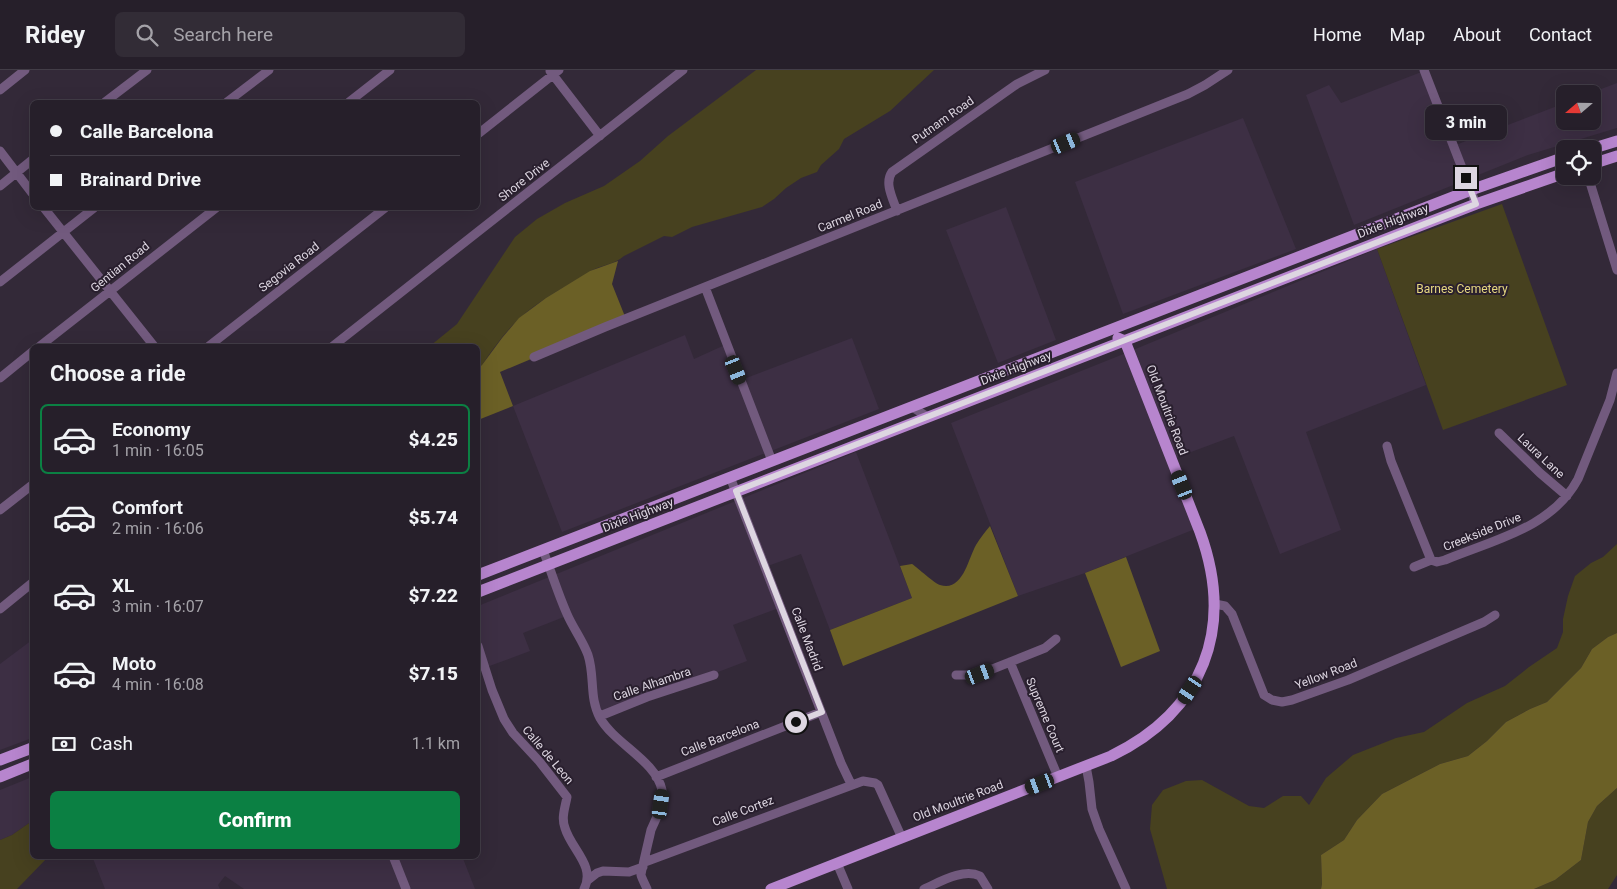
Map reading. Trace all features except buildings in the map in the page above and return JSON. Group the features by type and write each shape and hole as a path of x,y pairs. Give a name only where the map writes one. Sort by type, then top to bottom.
{"main road":[{"path":"1601,146 1617,141"},
{"path":"1601,161 1617,156"},
{"path":"480,574 1471,190 1556,160"},
{"name":"Dixie Highway","path":"480,591 1476,204 1556,176"},
{"path":"1105,332 1125,341"},
{"name":"Old Moultrie Road","path":"771,889 1130,747 1146,737 1166,720 1182,702 1198,676 1212,634 1215,604 1214,579 1206,547 1125,341"},
{"path":"0,760 30,749"},
{"path":"14,755 20,769"},
{"path":"0,777 30,765"}],"street":[{"path":"0,90 25,70"},
{"path":"109,100 147,70"},
{"path":"230,100 268,70"},
{"path":"352,100 390,70"},
{"name":"Shore Drive","path":"337,344 684,70"},
{"name":"Putnam Road","path":"897,211 888,184 889,176 892,172 1017,84 1045,70"},
{"path":"1424,70 1476,204"},
{"name":"Carmel Road","path":"534,357 1176,99 1206,85 1223,71"},
{"path":"480,132 553,72 600,136"},
{"path":"0,152 30,190"},
{"path":"0,186 30,162"},
{"path":"1591,185 1617,270"},
{"path":"46,210 152,344"},
{"path":"0,282 92,210"},
{"name":"Gentian Road","path":"43,344 213,210"},
{"name":"Segovia Road","path":"212,344 382,210"},
{"path":"1300,256 1306,270"},
{"path":"705,287 772,461"},
{"path":"0,378 30,354"},
{"name":"Creekside Drive","path":"1414,567 1431,560 1437,562 1445,560 1527,528 1548,514 1567,496 1576,484 1587,458 1610,400 1617,373"},
{"path":"912,406 928,417"},
{"name":"Laura Lane","path":"1499,433 1540,474 1567,496"},
{"path":"1387,446 1391,461 1431,560"},
{"name":"Calle Madrid","path":"730,477 850,784"},
{"path":"0,510 30,486"},
{"path":"543,550 566,612 588,653 594,699 600,716 612,733 656,776 660,784 662,794 659,811 648,843 642,876 647,889"},
{"path":"0,609 30,585"},
{"name":"Yellow Road","path":"1215,604 1225,606 1232,614 1264,695 1272,700 1282,702 1348,680 1484,622 1495,615"},
{"path":"956,675 971,676 980,674 1045,648 1056,639"},
{"name":"Calle de Leon","path":"480,652 504,719 567,798 563,813 565,828 587,870 586,885"},
{"name":"Supreme Court","path":"1010,662 1058,777"},
{"name":"Calle Alhambra","path":"600,716 661,692 714,675"},
{"name":"Calle Barcelona","path":"656,776 822,712"},
{"path":"1086,766 1092,809 1126,889"},
{"path":"850,784 869,781 878,785 902,838"},
{"name":"Calle Cortez","path":"644,864 850,784"},
{"path":"394,859 406,889"},
{"path":"837,863 848,889"},
{"name":"Calle de Leon","path":"586,885 597,873 603,871 629,872 644,864"},
{"path":"924,889 970,873 980,876 988,889"}],"shaded area":[{"path":"1424,71 1453,146 1556,106 1556,130 1601,130 1601,89 1617,83 1617,128 1577,140 1556,140 1556,147 1528,155 1354,225 1306,95 1329,85 1341,103"},
{"path":"1243,118 1296,249 1123,314 1075,182"},
{"path":"1006,207 1056,340 998,363 946,230"},
{"path":"1377,249 1426,385 1306,432 1341,530 1280,554 1234,436 1175,458 1133,350"},
{"path":"618,261 612,284 626,319 500,372 513,406 480,419 480,366 519,318 546,298 590,271"},
{"path":"685,335 694,359 727,344 741,380 852,338 879,409 562,532 513,406"},
{"path":"1126,353 1195,529 1085,573 1018,596 951,423"},
{"path":"856,452 912,598 830,630 801,554 765,567 779,608 733,625 747,661 602,716 591,687 589,652 569,615 523,633 530,651 484,668 480,657 480,605"},
{"path":"990,526 1018,596 843,666 830,630 912,598 900,566 912,564 940,585 948,586 954,584 964,573 976,545"},
{"path":"1126,557 1160,651 1121,667 1085,573"},
{"path":"1617,633 1617,788 1597,806 1588,822 1581,860 1555,880 1534,889 1321,889 1321,855 1344,840 1357,820 1382,794 1440,764 1468,756 1506,722 1547,702 1581,668 1592,649"},
{"path":"30,642 30,739 0,750 0,664"},
{"path":"30,778 30,822 12,835 0,840 0,790"},
{"path":"93,859 463,859 475,889 244,889 225,876 218,885 220,889 105,889"}],"green space":[{"path":"756,70 934,70 890,111 844,139 839,149 821,165 817,172 801,178 762,207 692,227 672,237 664,236 616,261 589,272 543,300 526,313 508,330 480,366 480,344 432,344 457,324 515,237 537,219 565,203 604,186 640,161 668,136"},
{"name":"Barnes Cemetery","path":"1502,204 1567,385 1443,430 1377,249"},
{"path":"1617,544 1617,633 1592,649 1581,668 1547,702 1506,722 1468,756 1440,764 1382,794 1357,820 1344,840 1321,855 1321,889 1167,889 1150,829 1152,805 1163,790 1186,781 1202,780 1249,806 1264,808 1283,796 1301,796 1309,805 1326,778 1353,755 1396,738 1424,732 1467,703 1505,686 1557,648 1563,632 1563,619 1568,596 1575,576 1591,563 1603,557"},
{"path":"1617,788 1617,875 1608,889 1534,889 1555,880 1581,860 1588,822 1597,806"},
{"path":"30,822 30,859 46,859 17,889 0,889 0,840 12,835"}],"route":[{"path":"796,722 822,712 736,491 1476,204 1466,178"}]}
